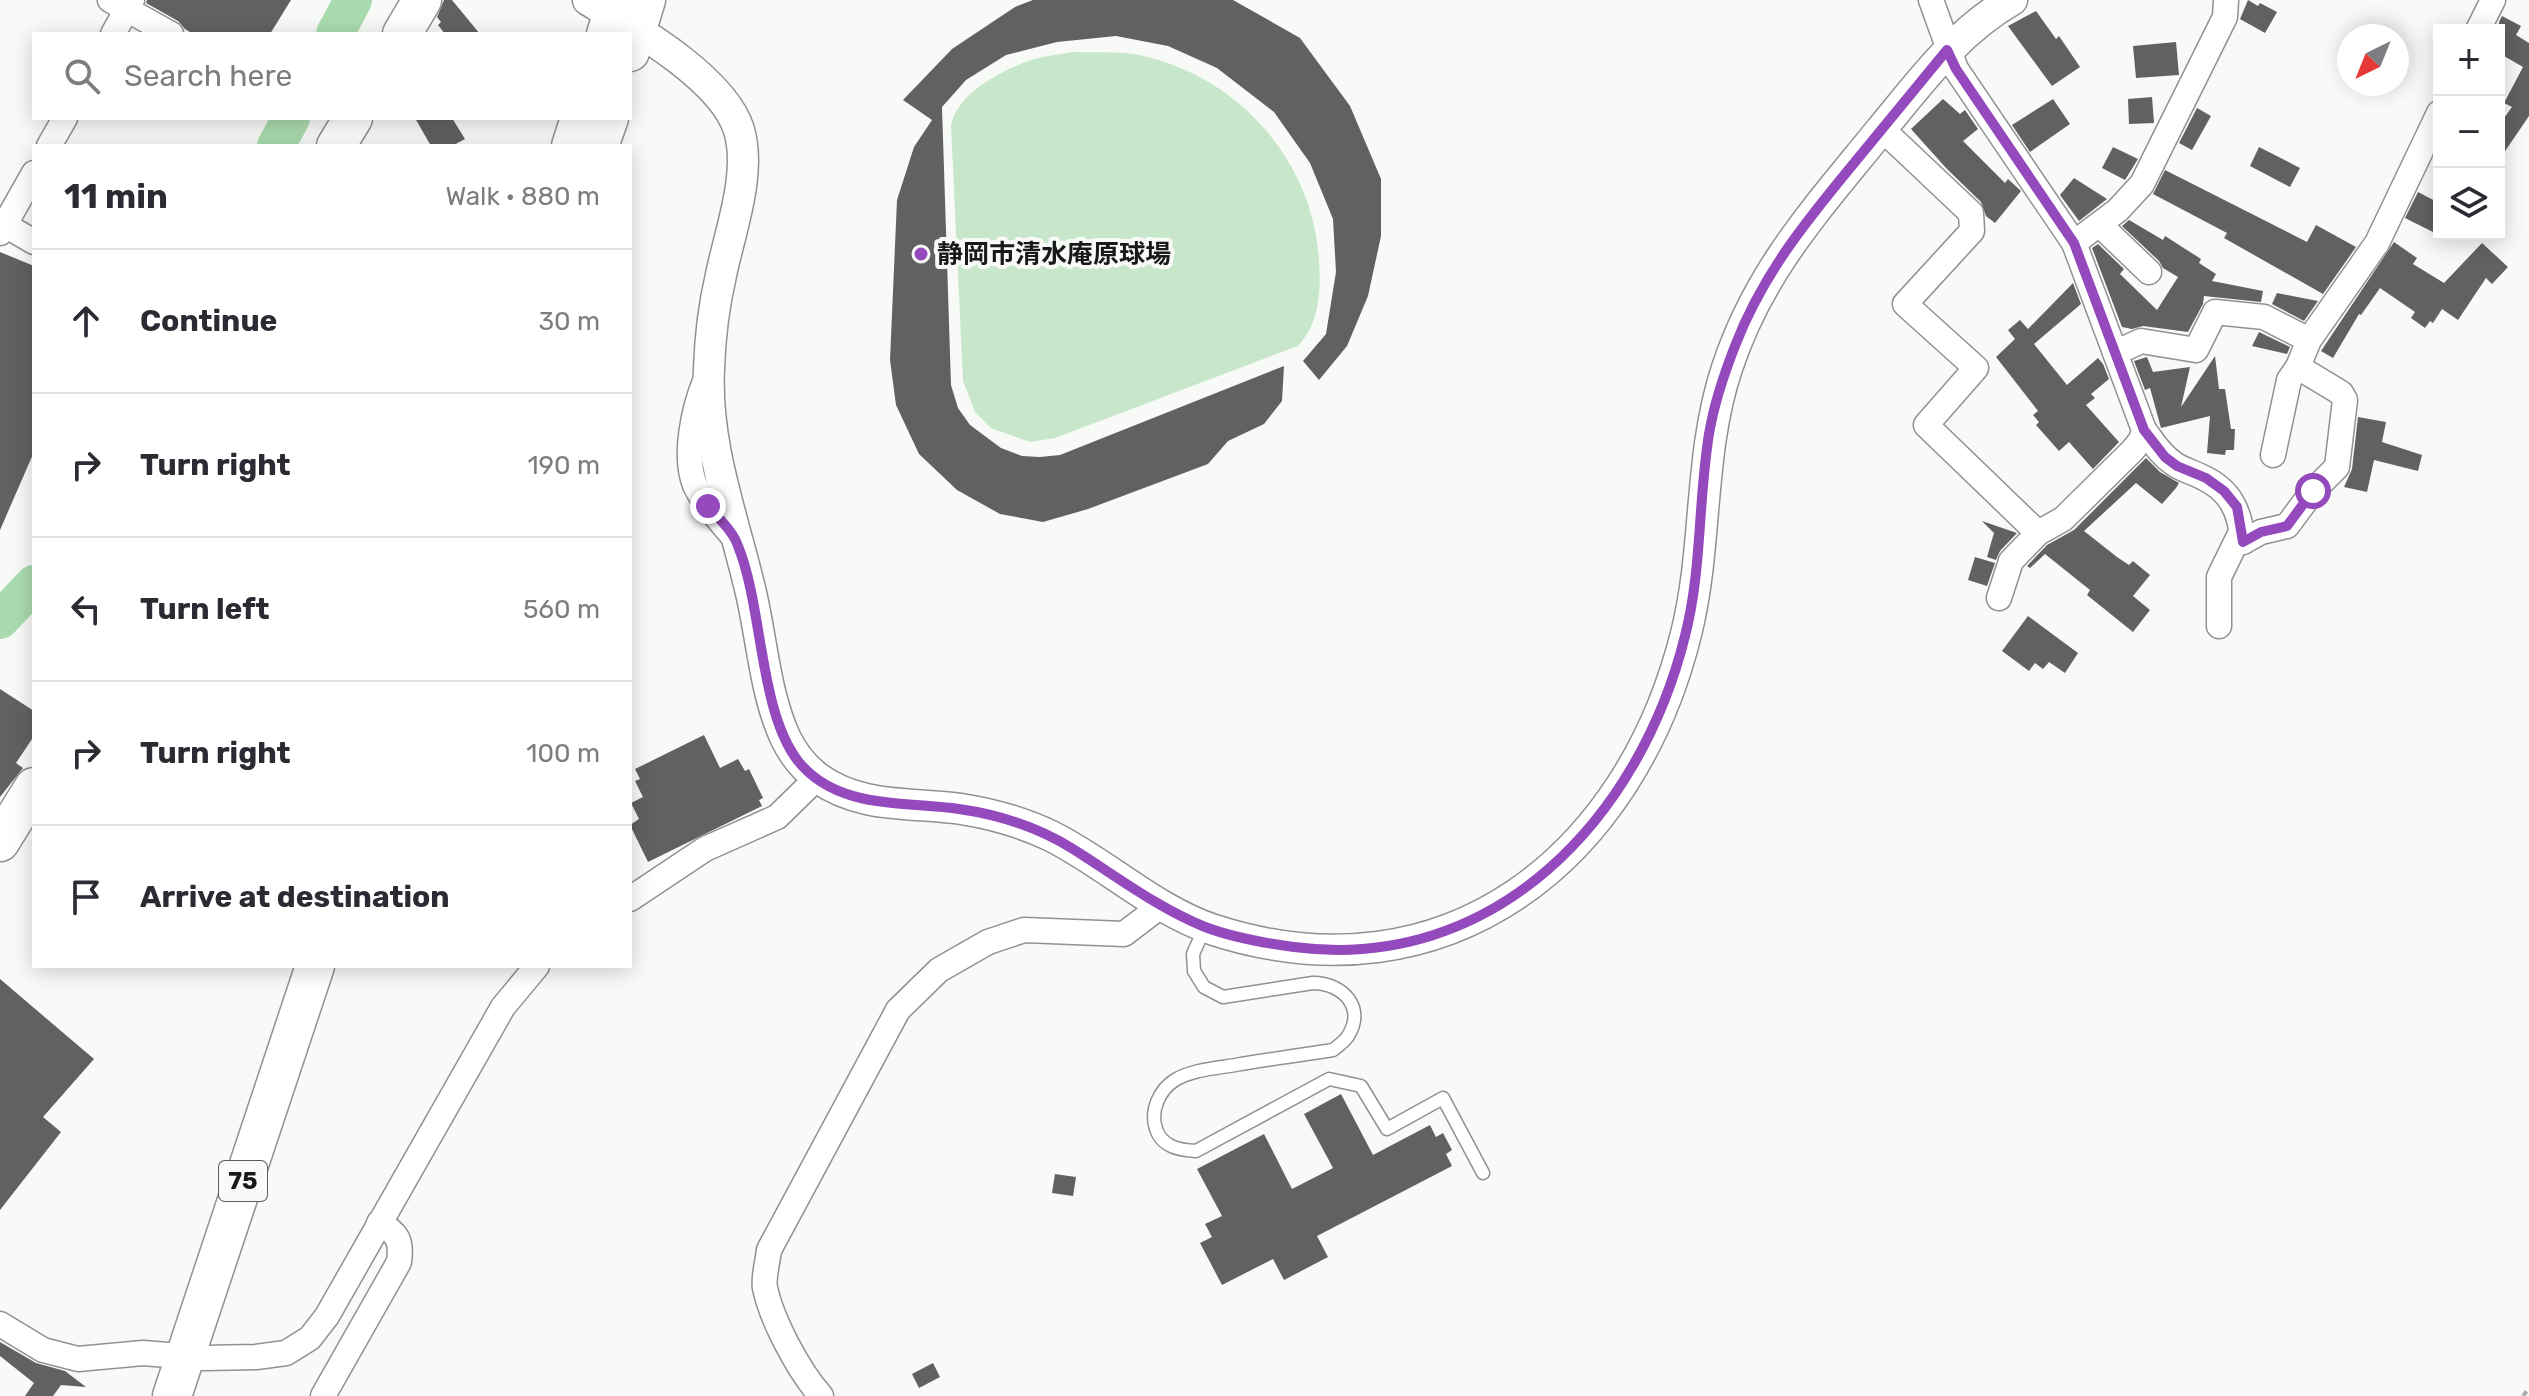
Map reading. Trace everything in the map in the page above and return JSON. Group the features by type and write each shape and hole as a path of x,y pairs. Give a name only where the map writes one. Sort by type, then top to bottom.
{"main road":[{"path":"403,32 422,0"},
{"path":"337,144 352,120"},
{"path":"572,144 579,120"},
{"path":"600,144 608,120"},
{"path":"0,842 32,790"},
{"name":"75","path":"172,1396 314,968"}],"street":[{"path":"1931,0 1956,69 2074,243 2144,430 2165,457 2224,491 2237,507 2243,542"},
{"path":"620,19 706,82 733,117 739,131 744,167 718,286 708,374 714,442 723,490 752,594 773,703 784,735 799,762 817,778 840,791 869,801 960,809 1018,821 1057,839 1162,905 1205,927 1252,941 1320,950 1385,947 1415,941 1475,920 1513,898 1548,872 1584,835 1640,755 1659,717 1673,677 1695,594 1710,432 1736,342 1773,268 1795,234 1947,50 1990,12 2012,0"},
{"path":"2074,243 2118,210 2142,184 2225,17 2226,0"},
{"path":"2481,24 2493,0"},
{"path":"114,32 123,3 168,32"},
{"path":"50,144 64,120"},
{"path":"2273,455 2289,380 2309,340 2377,243 2433,126"},
{"path":"1882,129 1971,213 1972,231 1905,304 1976,368 1926,425 2038,533"},
{"path":"32,176 2,226 32,241"},
{"path":"2100,225 2149,272"},
{"path":"2115,353 2141,341 2196,350 2215,312 2264,317 2309,340"},
{"path":"2243,542 2261,532 2287,526 2313,491 2337,467 2345,400 2341,393 2298,367"},
{"path":"1999,598 2011,561 2038,533 2063,519 2132,451 2144,430"},
{"path":"2219,626 2219,577 2239,536 2243,542"},
{"path":"632,898 705,849 777,817 817,778"},
{"path":"821,1396 806,1379 781,1330 765,1286 769,1250 898,1010 939,970 988,942 1024,930 1124,934 1162,905"},
{"path":"0,1324 43,1350 78,1359 143,1353 256,1357 286,1353 310,1338 327,1316 503,1007 535,968"},
{"path":"323,1396 399,1262 401,1246 395,1231 379,1223"}],"lane":[{"path":"1205,927 1193,954 1194,971 1204,987 1223,997 1327,983 1344,993 1353,1008 1353,1024 1347,1039 1333,1050 1201,1071 1174,1081 1160,1095 1153,1113 1161,1139 1177,1149 1196,1151 1329,1079 1361,1086 1387,1129 1443,1098 1483,1173"}],"path":[{"path":"2523,1396 2529,1388"}],"green space":[{"path":"1072,52 1139,55 1175,65 1208,81 1237,102 1264,128 1285,156 1302,189 1314,223 1319,294 1311,327 1298,346 1055,438 1030,442 991,428 975,412 963,381 951,125 962,103 981,85 1033,59"}],"building":[{"path":"147,0 291,0 271,32 190,32 178,21 146,3"},
{"path":"444,0 452,0 478,32 443,32 437,17"},
{"name":"静岡市清水庵原球場","path":"1033,0 1233,0 1300,38 1350,106 1381,179 1381,236 1368,296 1347,346 1319,380 1303,361 1326,334 1336,272 1333,219 1310,163 1274,112 1217,68 1168,46 1116,36 1057,42 1006,55 966,80 942,107 951,385 958,408 970,425 1001,448 1022,456 1060,455 1284,366 1282,401 1264,424 1228,441 1208,464 1088,509 1043,522 1000,514 957,490 919,454 896,405 890,360 897,200 914,147 932,120 903,100 952,49 1015,7"},
{"path":"2248,0 2277,12 2265,33 2240,19"},
{"path":"2036,11 2056,39 2059,36 2080,67 2052,86 2008,26"},
{"path":"2502,16 2521,26 2516,35 2529,43 2529,116 2505,151 2505,117 2512,107 2505,101 2523,67 2505,57 2505,24 2499,22"},
{"path":"2176,42 2179,75 2136,78 2133,46"},
{"path":"2152,97 2154,123 2129,124 2128,99"},
{"path":"1943,99 1960,114 1965,110 1978,129 1963,141 2005,183 2008,179 2021,191 1995,223 1986,216 1981,202 1911,129"},
{"path":"2053,99 2070,124 2030,152 2012,125"},
{"path":"2197,108 2211,116 2192,150 2179,143"},
{"path":"416,120 453,120 465,139 456,144 430,144"},
{"path":"2113,147 2138,159 2125,180 2102,168"},
{"path":"2259,147 2300,168 2290,187 2250,166"},
{"path":"2165,170 2307,242 2316,225 2356,247 2323,294 2224,238 2227,233 2153,194"},
{"path":"2074,178 2107,199 2079,221 2060,195"},
{"path":"2418,192 2433,200 2433,232 2405,218"},
{"path":"2129,220 2163,240 2165,236 2201,259 2199,263 2216,274 2212,281 2263,291 2261,302 2204,296 2188,332 2143,326 2132,329 2122,327 2092,248 2098,244 2124,269 2120,274 2157,310 2178,277 2163,268 2122,226"},
{"path":"2394,242 2417,258 2413,264 2444,283 2482,243 2508,267 2492,284 2486,278 2458,320 2442,309 2433,323 2430,321 2425,328 2411,318 2415,312 2380,288 2359,314 2333,358 2321,351"},
{"path":"0,252 32,265 32,457 0,530"},
{"path":"2073,283 2081,304 2034,344 2067,385 2098,358 2103,364 2109,379 2091,394 2095,398 2086,405 2119,442 2093,469 2069,442 2059,451 2036,425 2039,422 2033,415 2038,411 1996,357 2015,339 2008,330 2020,320 2028,329"},
{"path":"2277,293 2318,301 2304,321 2272,304"},
{"path":"2259,332 2290,347 2287,354 2252,346"},
{"path":"2215,356 2219,389 2225,389 2231,429 2235,429 2234,450 2226,450 2225,455 2207,453 2210,416 2161,428 2150,388 2145,390 2134,361 2147,357 2153,372 2190,367 2181,407"},
{"path":"2358,417 2386,422 2382,442 2422,455 2418,471 2374,460 2367,492 2344,487 2352,469"},
{"path":"2146,458 2160,472 2179,483 2176,488 2162,504 2136,483 2084,531 2129,565 2133,561 2150,575 2133,596 2150,610 2133,632 2087,595 2090,590 2045,554 2030,568 2027,566 2047,545 2074,530"},
{"path":"1982,521 2017,533 1996,560 1987,557 1994,533"},
{"path":"1975,557 1995,563 1987,586 1968,580"},
{"path":"2028,616 2078,653 2065,673 2049,662 2043,669 2035,663 2029,671 2002,651"},
{"path":"0,689 32,710 32,739 16,763 23,768 0,797"},
{"path":"704,735 720,768 738,759 745,771 749,769 763,798 759,800 762,806 648,862 632,829 632,824 639,819 632,802 643,797 635,781 640,779 635,769"},
{"path":"0,979 94,1059 43,1117 61,1132 0,1210"},
{"path":"1341,1094 1373,1155 1430,1125 1436,1137 1443,1133 1452,1150 1446,1154 1452,1166 1317,1236 1328,1257 1284,1280 1273,1259 1222,1285 1200,1243 1212,1237 1205,1224 1222,1216 1197,1169 1264,1134 1292,1189 1333,1168 1304,1114"},
{"path":"1055,1174 1076,1177 1073,1196 1052,1193"},
{"path":"0,1342 36,1363 65,1371 86,1387 61,1385 53,1396 25,1396 34,1383 0,1356"},
{"path":"933,1363 940,1377 919,1388 912,1374"}],"waterway":[{"path":"336,32 353,0"},
{"path":"277,144 290,120"},
{"path":"0,620 32,586"}],"place":[{"name":"静岡市清水庵原球場","path":"921,254"}],"route":[{"path":"708,506 737,542 752,594 773,703 784,735 799,762 817,778 840,791 869,801 960,809 1018,821 1057,839 1162,905 1205,927 1252,941 1320,950 1352,950 1415,941 1447,931 1475,920 1513,898 1548,872 1584,835 1617,790 1640,755 1659,717 1685,638 1695,594 1710,432 1725,374 1752,306 1795,234 1947,50 1956,69 2074,243 2144,430 2165,457 2224,491 2237,507 2243,542 2261,532 2287,526 2313,491"}]}
